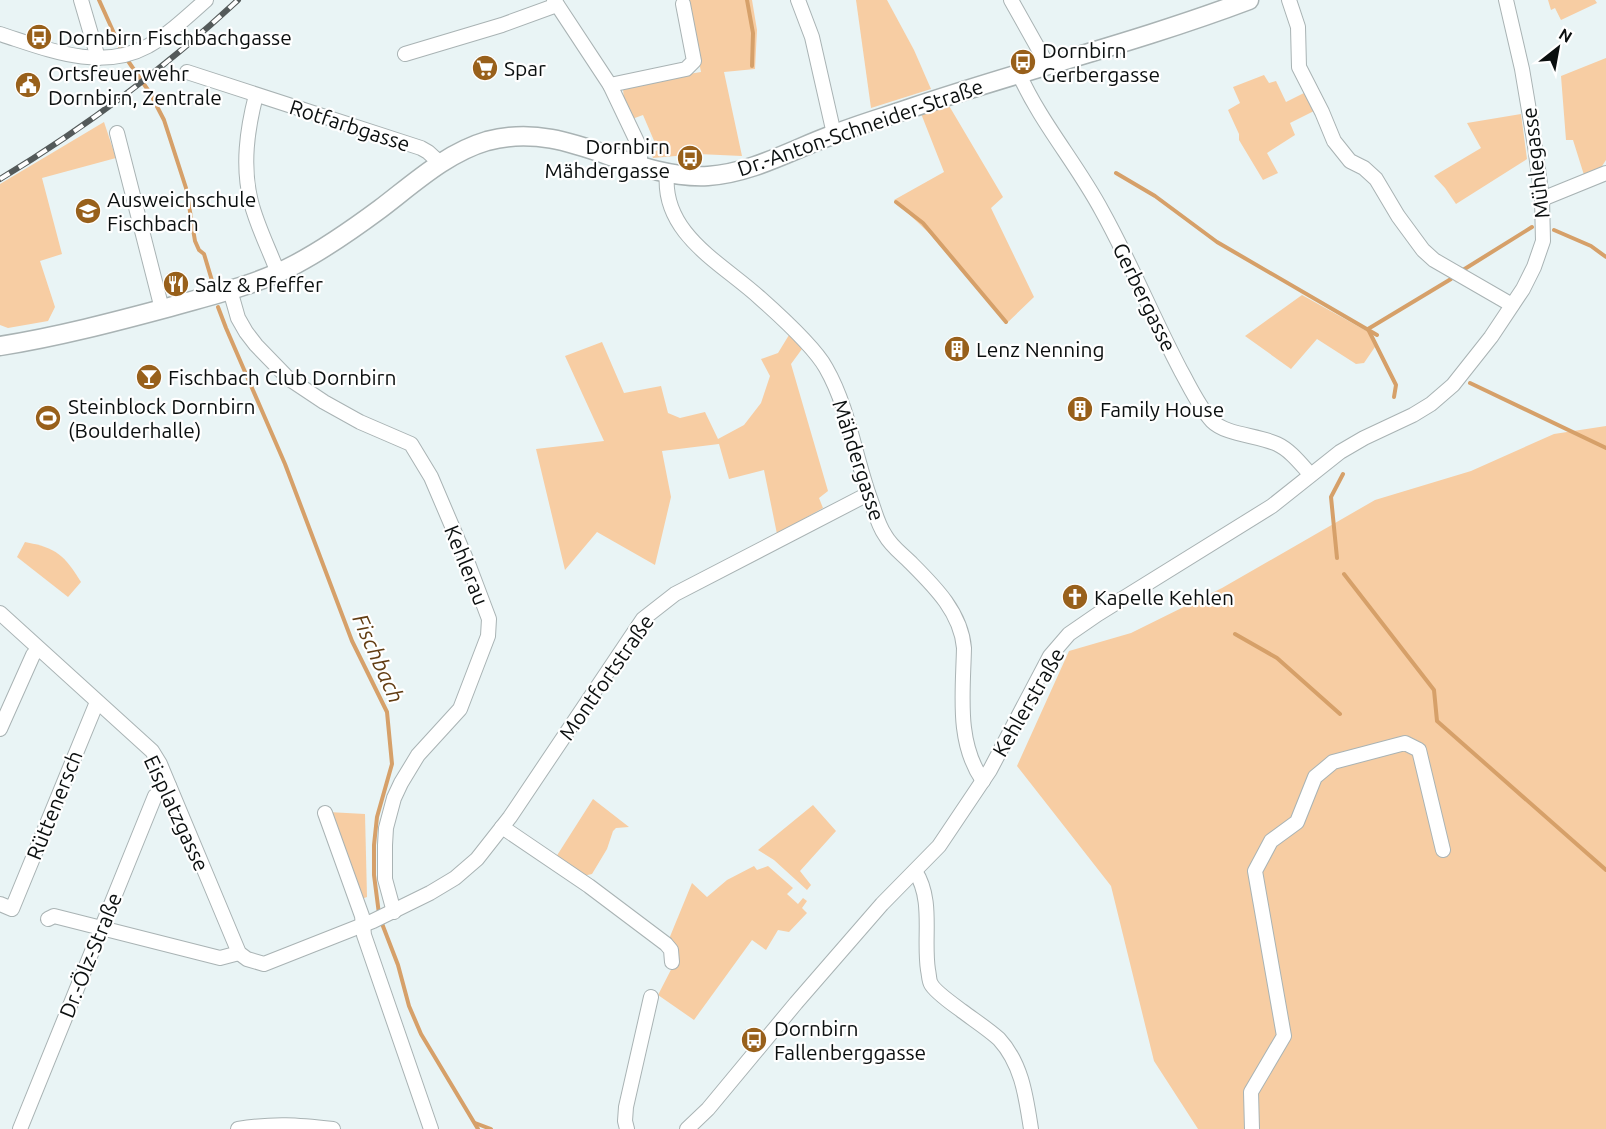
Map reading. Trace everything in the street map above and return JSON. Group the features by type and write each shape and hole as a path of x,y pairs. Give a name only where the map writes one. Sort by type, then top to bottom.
{"main road":[{"name":"Dr.-Anton-Schneider-Straße","path":"0,346 114,322 230,290 278,273 337,240 440,163 475,145 523,135 546,137 577,144 639,166 667,173 706,176 739,171 834,134 1019,74 1149,36 1249,0"}],"street":[{"path":"81,0 98,58"},
{"path":"0,34 58,52 98,58 125,55 148,45 169,31 206,0"},
{"path":"798,0 812,37 834,134"},
{"path":"1011,0 1048,66"},
{"path":"1289,0 1298,27 1299,67 1334,141 1350,161 1372,174 1398,216 1423,250 1434,260 1512,305"},
{"name":"Mühlegasse","path":"1506,0 1522,69 1542,199 1543,241 1523,289"},
{"path":"405,54 502,25 556,3 610,84 641,150 639,166"},
{"path":"610,84 686,69 694,61 682,4"},
{"name":"Rotfarbgasse","path":"187,72 421,148 440,163"},
{"name":"Gerbergasse","path":"1019,74 1028,95 1101,208 1164,339 1194,395 1210,419 1229,430 1277,444 1294,456 1310,474"},
{"path":"256,95 248,126 247,179 251,202 278,273"},
{"path":"117,133 162,309"},
{"name":"Mähdergasse","path":"667,173 666,189 673,215 689,239 760,298 825,366 837,391 868,494 886,538 935,588 956,619 963,637 963,723 969,754 983,781"},
{"path":"1542,199 1606,173"},
{"name":"Kehlerstraße","path":"687,1129 714,1102 882,904 939,846 983,781 1050,656 1069,634 1272,506 1340,452 1413,415 1453,386 1523,289"},
{"name":"Kehlerau","path":"230,290 238,318 246,332 288,378 360,423 411,444 431,477 489,619 488,636 460,710 418,755 400,783 394,798 386,828 385,845 385,879 392,913"},
{"name":"Montfortstraße","path":"48,918 54,916 220,958 243,956 264,964 392,913 455,878 477,859 574,723 639,623 649,613 675,594 868,494"},
{"name":"Eisplatzgasse","path":"0,613 152,751 243,956"},
{"path":"0,729 33,655 38,649"},
{"name":"Rüttenersch","path":"6,907 97,702"},
{"path":"1252,1129 1251,1092 1284,1036 1255,871 1271,842 1297,822 1315,777 1333,762 1405,743 1419,750 1443,850"},
{"name":"Dr.-Ölz-Straße","path":"20,1129 155,796 169,786"},
{"path":"325,813 363,916 368,923 364,935 431,1129"},
{"path":"502,827 583,881 666,944 670,950 672,962"},
{"path":"915,871 920,879 924,898 927,922 926,955 931,984 950,1002 998,1038 1009,1052 1021,1074 1031,1129"},
{"path":"627,1129 626,1107 651,998"},
{"path":"238,1129 267,1124 333,1129"}],"shaded area":[{"path":"687,0 752,0 757,30 755,69 724,72 742,156 698,154 653,158 651,153 658,150 643,115 632,119 624,100 623,89 639,82 701,72"},
{"path":"856,0 887,0 914,50 931,89 871,108"},
{"path":"1548,0 1595,0 1597,3 1561,20 1555,8 1551,10"},
{"path":"1606,58 1606,160 1600,169 1584,175 1573,140 1566,140 1561,76"},
{"path":"1264,75 1269,83 1276,81 1286,102 1306,92 1314,111 1290,123 1295,135 1267,153 1278,173 1263,180 1239,140 1239,134 1228,110 1240,103 1233,87"},
{"path":"948,104 1003,197 991,208 1034,297 1006,324 930,234 894,200 944,172 920,111"},
{"path":"1521,114 1527,159 1456,204 1434,176 1481,148 1467,123"},
{"path":"104,122 116,158 42,178 62,254 40,261 55,307 48,321 8,328 0,325 0,184"},
{"path":"1302,295 1370,333 1377,344 1364,363 1356,364 1317,339 1291,369 1245,336"},
{"path":"789,335 802,349 791,364 828,491 819,498 823,508 777,534 764,470 729,479 719,444 662,451 671,497 655,565 597,532 565,570 536,449 604,441 565,356 602,342 624,393 661,386 668,413 680,418 705,412 718,439 744,425 761,403 770,376 761,359 778,353"},
{"path":"1606,426 1606,1129 1198,1129 1154,1061 1111,886 1017,766 1069,651 1131,633 1222,588 1375,500 1471,471 1554,434"},
{"path":"25,542 52,550 70,565 81,582 68,597 17,557"},
{"path":"593,799 629,827 616,828 613,831 607,849 592,874 583,876 556,857"},
{"path":"813,805 836,831 800,871 811,885 807,890 774,860 758,850"},
{"path":"328,812 365,814 367,897 359,900"},
{"path":"754,866 757,870 768,866 793,888 787,894 798,904 803,898 807,901 802,908 807,913 789,932 778,930 766,950 752,940 694,1020 658,995 677,958 669,939 692,883 707,897 727,880"}],"waterway":[{"name":"Fischbach","path":"99,0 122,51"},
{"path":"747,0 753,33 752,66"},
{"name":"Fischbach","path":"126,58 150,93 164,120 186,188 195,241 199,250 204,254 213,284"},
{"path":"1116,173 1155,196 1217,242 1377,335"},
{"path":"896,202 923,223 1006,322"},
{"path":"1463,270 1532,227"},
{"path":"1554,230 1591,246 1606,257"},
{"path":"1394,397 1396,385 1368,329 1451,279"},
{"name":"Fischbach","path":"218,307 285,464 352,641 387,712 392,764 377,817 374,845 374,875 379,914"},
{"path":"1470,383 1606,448"},
{"path":"1337,558 1331,497 1343,474"},
{"path":"1344,574 1434,690 1437,721 1606,870"},
{"path":"1235,634 1277,658 1340,714"},
{"name":"Fischbach","path":"381,921 398,965 409,1006 421,1034 478,1129"},
{"path":"475,1123 491,1129"}],"railway":[{"path":"0,179 63,139 124,96 238,0"}],"place":[{"name":"Dornbirn Fischbachgasse","path":"39,37"},
{"name":"Dornbirn Gerbergasse","path":"1023,62"},
{"name":"Spar","path":"485,68"},
{"name":"Ortsfeuerwehr Dornbirn, Zentrale","path":"28,85"},
{"name":"Dornbirn Mähdergasse","path":"690,158"},
{"name":"Ausweichschule Fischbach","path":"88,211"},
{"name":"Salz & Pfeffer","path":"176,284"},
{"name":"Lenz Nenning","path":"957,349"},
{"name":"Fischbach Club Dornbirn","path":"149,377"},
{"name":"Family House","path":"1080,409"},
{"name":"Steinblock Dornbirn (Boulderhalle)","path":"48,418"},
{"name":"Kapelle Kehlen","path":"1075,597"},
{"name":"Dornbirn Fallenberggasse","path":"754,1040"}]}
